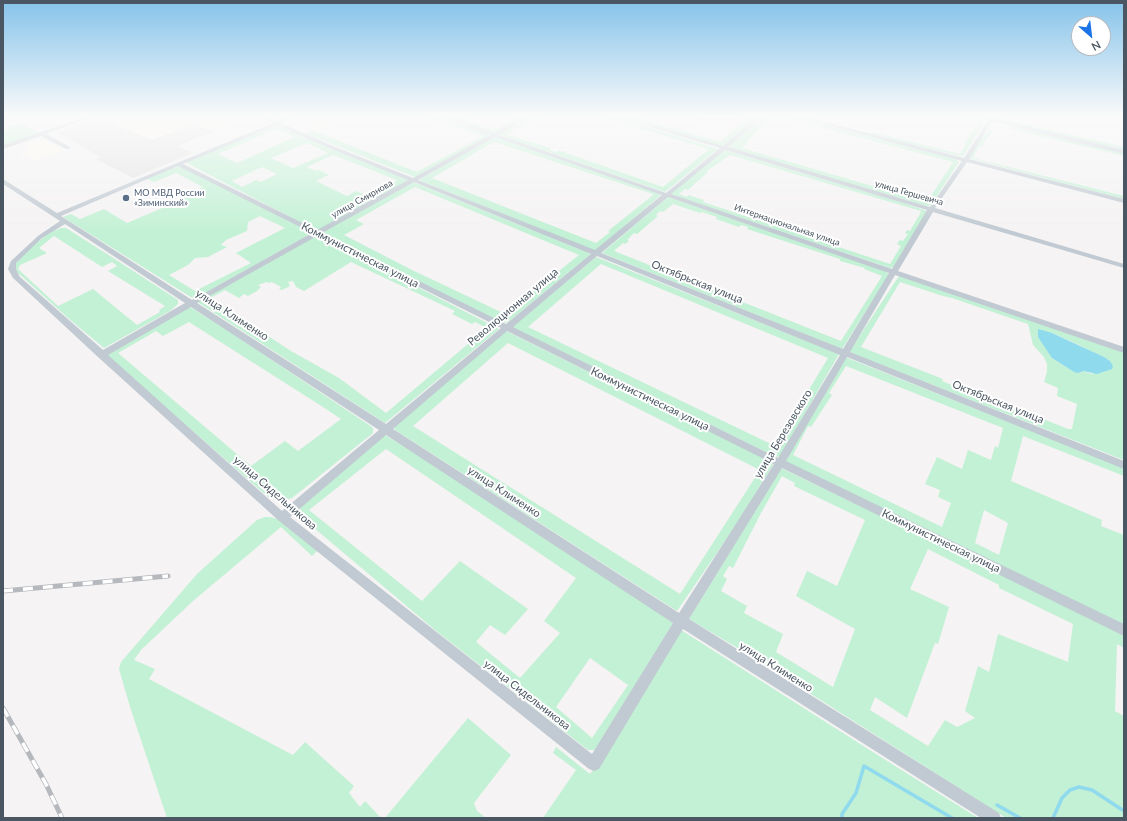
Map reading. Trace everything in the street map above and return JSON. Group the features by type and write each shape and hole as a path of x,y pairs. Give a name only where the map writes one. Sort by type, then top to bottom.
{"street":[{"path":"60,219 199,155"},
{"name":"Октябрьская улица","path":"352,155 1124,465"},
{"name":"улица Смирнова","path":"101,355 191,303 458,155"},
{"name":"Интернациональная улица","path":"553,155 1124,350"},
{"name":"Революционная улица","path":"282,517 384,429 715,155"},
{"name":"улица Гершевича","path":"749,155 1124,266"},
{"path":"948,155 1124,201"},
{"name":"улица Березовского","path":"594,764 780,463 931,209 969,155"},
{"name":"Коммунистическая улица","path":"178,164 780,463 1124,630"},
{"name":"улица Клименко","path":"3,181 681,621 994,818"},
{"name":"улица Сидельникова","path":"60,219 13,262 12,269 17,278 282,517 594,764"}],"shaded area":[{"path":"25,155 48,155 34,160"},
{"path":"97,155 187,155 133,178 95,159 100,157"}],"green space":[{"path":"202,155 221,155 237,163 254,155 277,155 271,158 293,168 323,155 332,155 307,167 316,171 319,170 329,175 316,181 347,196 356,191 368,196 397,181 334,155 350,155 411,181 317,231 185,162","holes":["262,167 277,174 261,182 256,180 242,187 232,181"]},
{"path":"360,155 375,155 417,172 448,155 454,155 415,177"},
{"path":"461,155 471,155 432,178 596,243 610,232 608,231 653,194 535,155 549,155 661,195 595,251 419,180"},
{"path":"558,155 573,155 663,187 701,155 710,155 665,192"},
{"path":"717,155 730,155 707,171 708,172 688,190 685,189 679,194 704,200 703,202 890,264 901,246 897,244 900,240 903,241 908,234 905,233 907,230 910,231 921,211 731,155 742,155 927,211 894,267 890,268 670,194"},
{"path":"752,155 767,155 927,202 953,162 927,155 943,155 953,158 959,162 931,205 927,206"},
{"path":"970,155 974,155 973,158 1124,196 1124,199 969,158"},
{"path":"178,165 308,231 309,235 194,299 63,217 71,214 80,219 104,209 127,223 181,200 178,198 203,187 176,173 154,182 145,178","holes":["260,216 285,228 236,253 251,263 195,291 169,275 188,265 195,258 208,257 227,247 221,245 226,240 247,231 248,222"]},
{"path":"413,182 589,253 590,255 508,322 502,323 320,232","holes":["415,187 579,255 505,314 412,270 344,235 364,224 356,220"]},
{"path":"668,197 886,271 889,275 842,349 602,253","holes":["673,204 700,213 702,212 717,217 716,219 739,227 741,225 748,227 747,229 840,259 840,261 865,268 864,269 882,276 841,341 614,251 623,243 625,244 629,241 627,240 634,233 637,234 658,216 656,215 660,211 663,212"]},
{"path":"61,228 66,228 178,300 178,304 170,311 104,348 17,272 15,265 21,255 49,233","holes":["54,236 102,267 112,262 117,266 108,271 165,306 159,310 160,312 137,325 93,289 58,306 18,269 20,265 47,253 39,248"]},
{"path":"318,236 499,329 385,423 196,301","holes":["351,262 455,311 452,314 472,324 475,322 487,328 386,413 339,378 291,351 210,298 225,290 239,298 244,294 248,296 261,287 258,285 266,282 272,282 281,287 279,289 282,290 290,286 288,282 293,281 296,287 304,291"]},
{"path":"596,257 839,354 780,456 776,457 512,327","holes":["601,264 828,358 775,446 528,327"]},
{"path":"899,276 1124,350 1124,460 849,352","holes":["900,282 1028,324 1033,345 1044,357 1047,364 1047,372 1044,382 1058,388 1057,396 1077,404 1072,429 1068,429 966,391 942,381 943,379 861,347","1052,333 1079,345 1110,361 1092,374 1083,371 1074,372 1052,358"]},
{"path":"190,307 369,425 373,428 373,433 292,498 280,502 268,497 105,354","holes":["189,322 341,419 298,451 285,441 251,466 118,353 156,331 163,336"]},
{"path":"506,331 774,463 736,525 677,611 395,430 394,427","holes":["508,343 760,470 680,594 413,426"]},
{"path":"845,357 1124,468 1124,476 1023,436 1011,481 1102,520 1101,526 1124,535 1124,648 1117,644 1115,711 1124,716 1124,818 1006,818 756,659 689,619 781,468 1069,606 784,462","holes":["846,366 1003,428 998,448 995,446 991,460 968,450 962,469 937,457 925,484 940,490 938,497 951,503 942,527 793,455 808,426 811,427 832,395 829,393","782,476 795,483 794,486 865,520 837,586 807,571 796,596 855,629 833,687 776,652 783,634 744,613 747,606 721,591 727,579 723,576 729,566 733,568","984,510 1008,523 999,555 975,543","928,549 999,585 999,588 1073,624 1068,662 998,634 989,672 978,666 965,711 975,718 957,727 945,720 928,746 870,710 875,697 907,718 935,643 938,644 949,607 910,589"]},
{"path":"385,435 475,490 674,622 595,750 588,750 435,630 294,511","holes":["386,449 576,578 544,621 560,633 520,678 476,642 490,625 505,635 528,609 460,561 422,601 309,510","590,658 628,685 592,738 556,707"]},
{"path":"265,517 280,520 318,550 312,556 281,527 193,601 141,650 134,660 155,669 149,679 293,755 305,742 354,786 349,793 360,807 365,801 381,818 167,818 131,710 119,669 121,662 197,574 257,520"},
{"path":"681,630 978,818 543,818 576,770 553,753 556,747 590,774 618,733"},
{"path":"468,718 511,755 474,803 477,811 486,818 385,818"}],"water":[{"path":"1038,329 1052,333 1104,357 1110,361 1113,366 1112,369 1097,374 1083,371 1078,373 1074,372 1052,358 1038,337"}],"waterway":[{"path":"842,818 842,814 856,793 864,766 952,818"},
{"path":"1053,818 1062,798 1070,790 1079,787 1092,790 1124,811"},
{"path":"997,805 1020,818"}],"railway":[{"path":"3,591 168,576"},
{"path":"3,708 46,784 62,818"}],"place":[{"name":"МО МВД России «Зиминский»","path":"126,198"}]}
